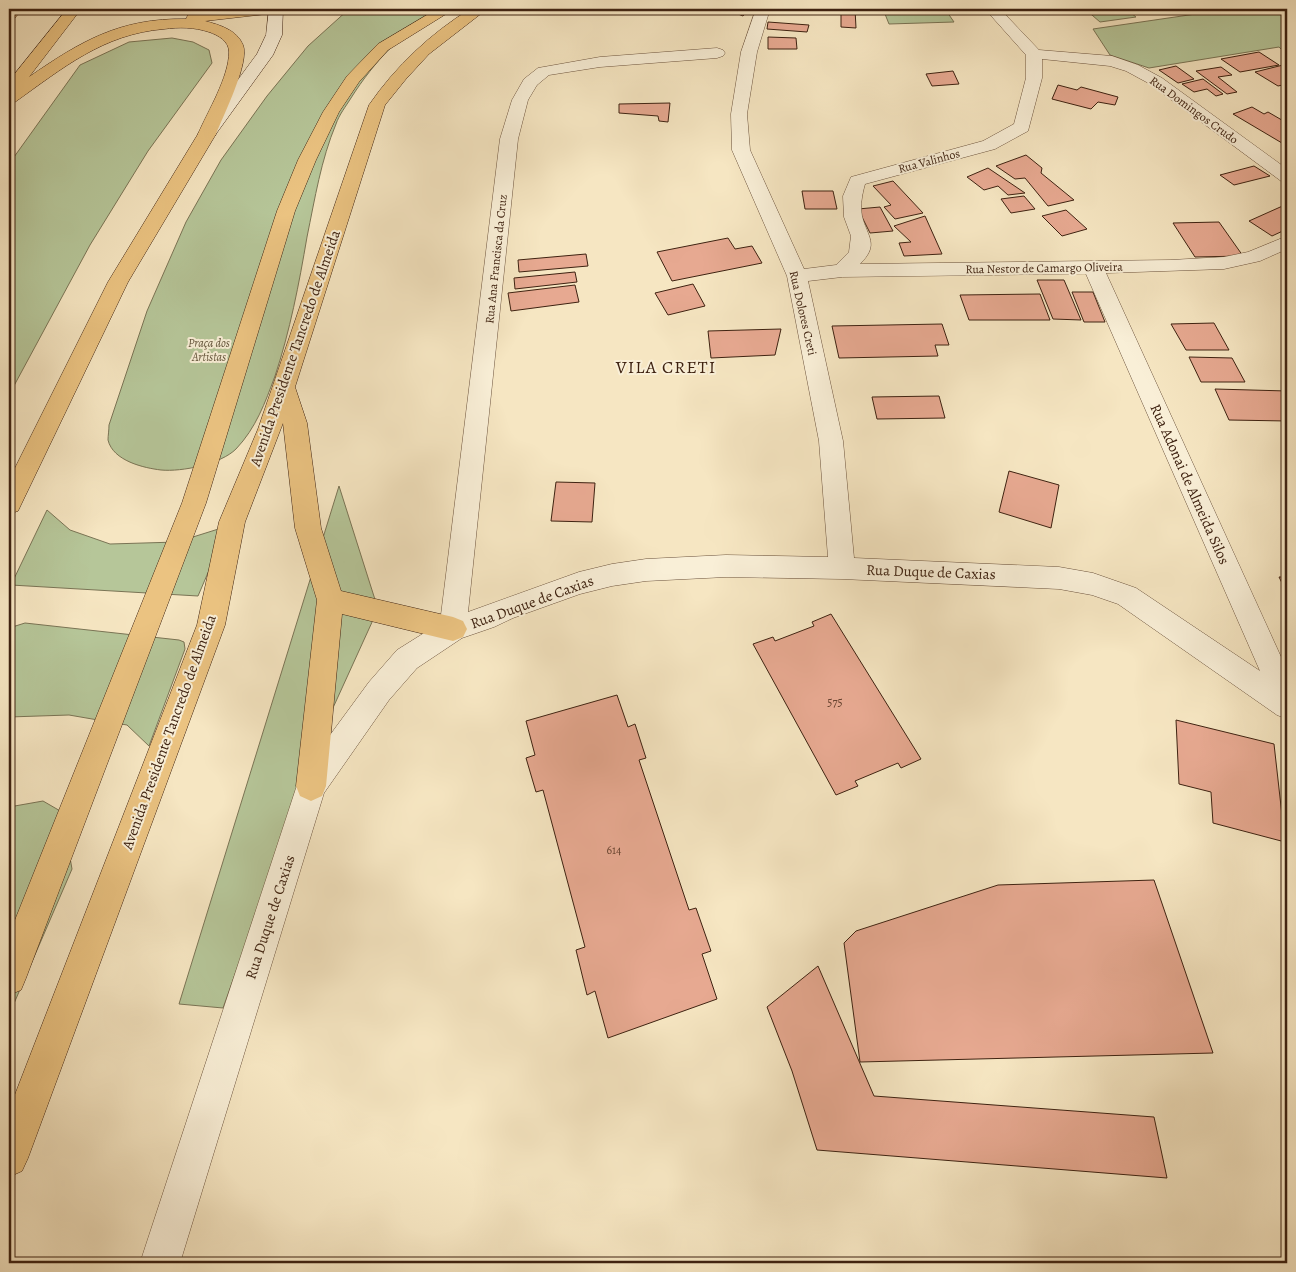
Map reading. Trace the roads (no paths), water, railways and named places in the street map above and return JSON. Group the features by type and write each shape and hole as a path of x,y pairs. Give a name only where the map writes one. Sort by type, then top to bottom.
{"main road":[{"path":"9,16 15,9"},
{"path":"9,92 74,9"},
{"path":"9,98 93,42 126,31 190,18 275,9"},
{"path":"9,978 194,503 286,211 307,160 331,112 353,79 383,47 447,9"},
{"name":"Avenida Presidente Tancredo de Almeida","path":"9,1158 211,624 232,522 270,429 377,105 397,77 426,47 480,9"},
{"path":"9,504 118,282 207,134 234,64 237,49 229,35 213,27 189,23 159,24"},
{"path":"284,386 294,423 308,528 330,600 311,786"},
{"path":"330,600 454,629"}],"street":[{"path":"207,134 265,55 274,35 275,9"},
{"name":"Rua Dolores Creti","path":"763,9 749,52 739,114 741,150 796,276 831,441 842,568"},
{"path":"992,9 1034,54"},
{"name":"Rua Ana Francisca da Cruz","path":"454,629 510,139 520,100 530,82 544,71 600,62 716,53"},
{"name":"Rua Domingos Crudo","path":"1034,54 1112,61 1132,68 1156,81 1287,176"},
{"name":"Rua Valinhos","path":"842,270 859,254 861,236 853,218 852,196 857,181 989,145 1022,128 1034,78 1034,54"},
{"path":"1266,162 1287,154"},
{"name":"Rua Nestor de Camargo Oliveira","path":"796,276 842,270 1171,266 1224,263 1253,257 1287,242"},
{"name":"Rua Adonai de Almeida Silos","path":"1093,266 1287,701"},
{"name":"Rua Duque de Caxias","path":"160,1263 311,786 379,691 407,659 454,629 579,583 612,575 646,570 726,566 842,568 1059,578 1094,584 1127,596 1287,706"}],"district":[{"name":"VILA CRETI","path":"666,367"}],"park label":[{"name":"Praça dos Artistas","path":"209,350"}]}
